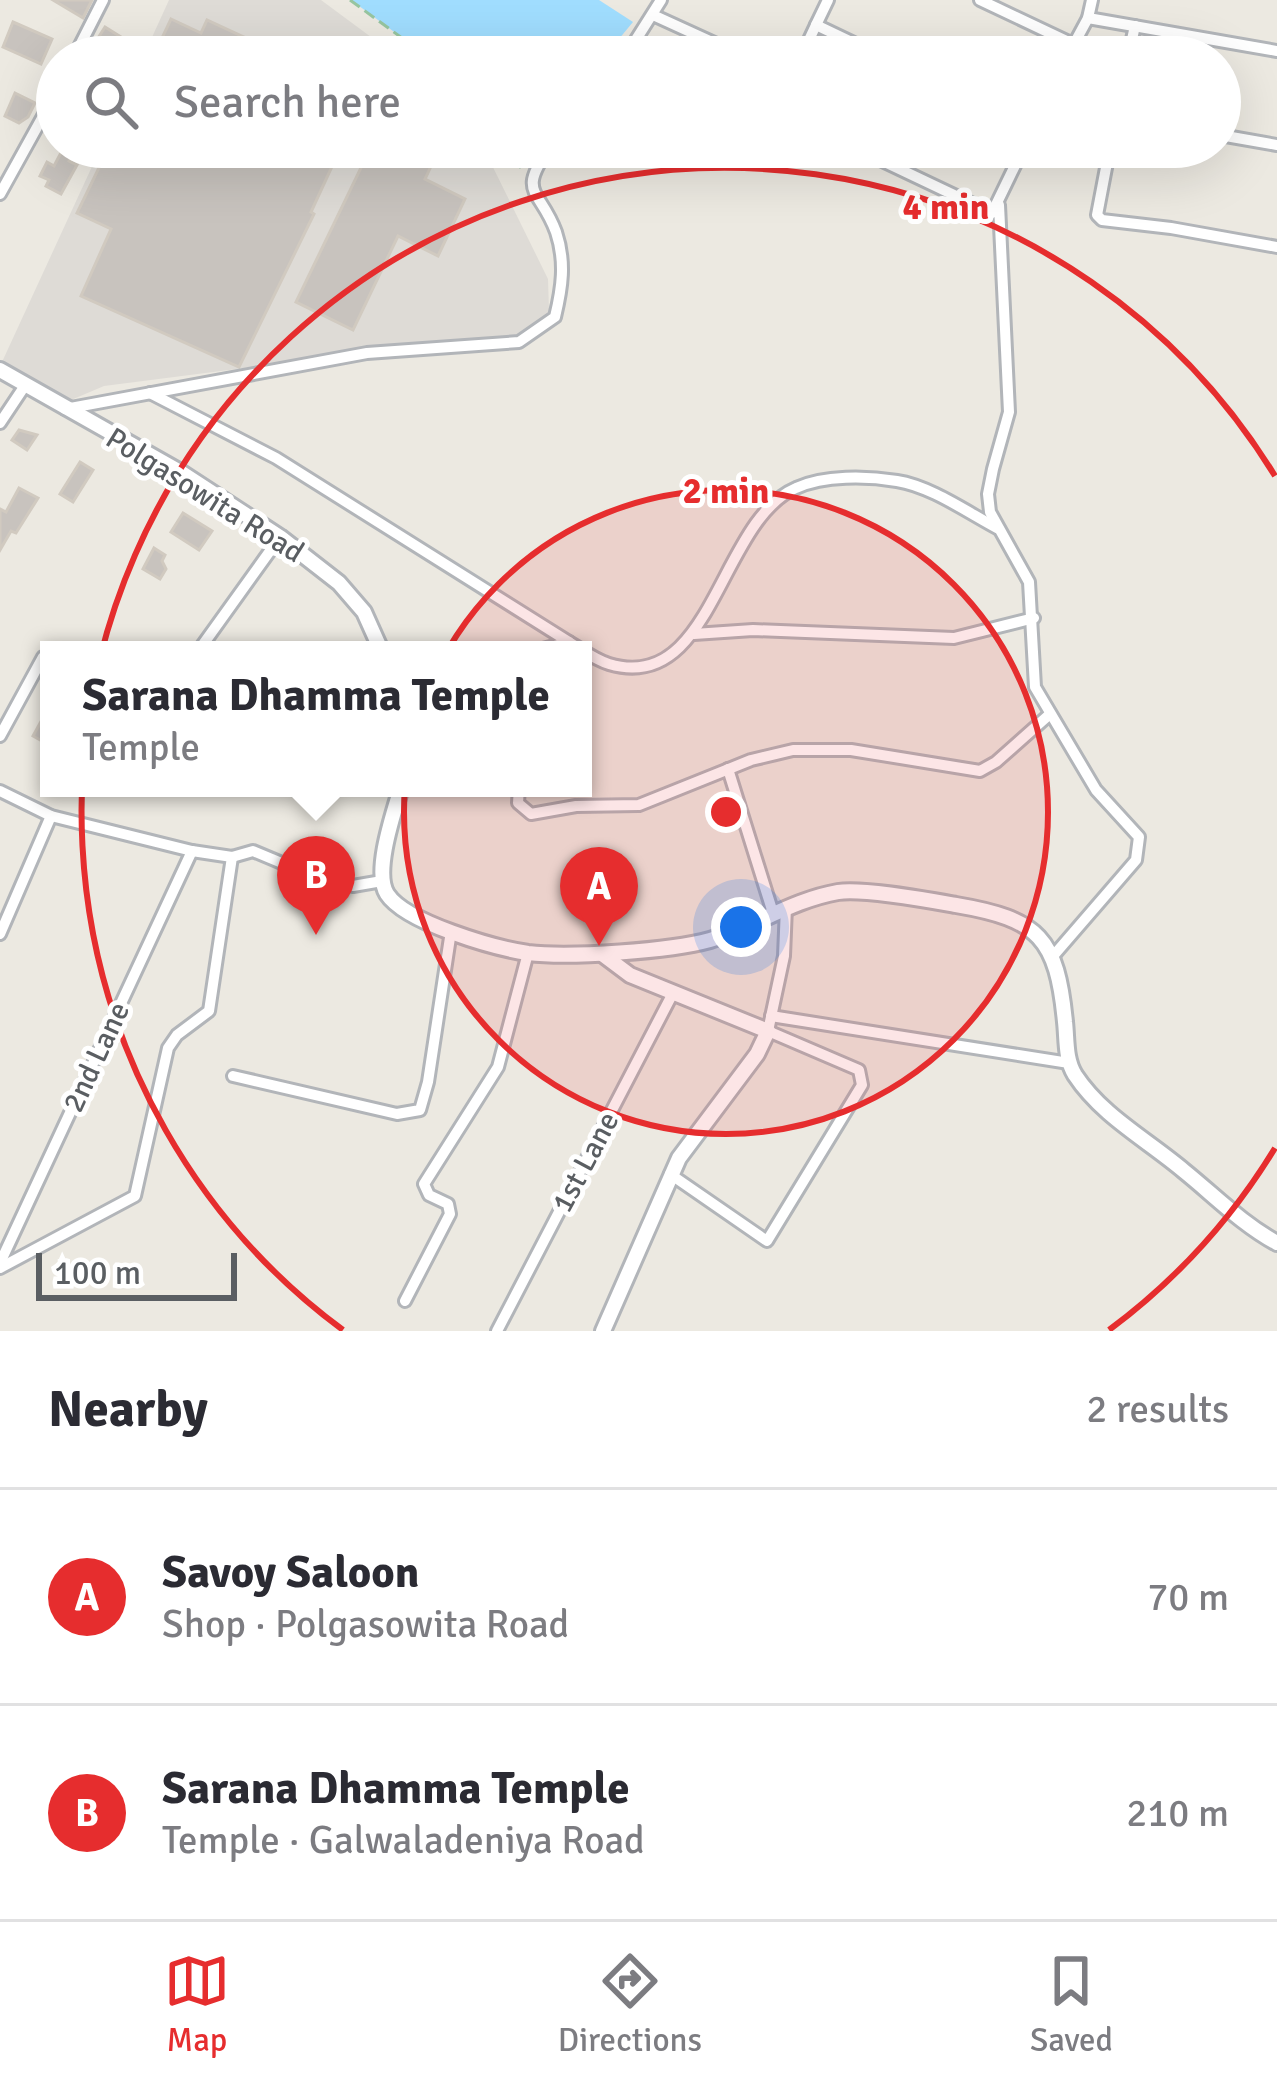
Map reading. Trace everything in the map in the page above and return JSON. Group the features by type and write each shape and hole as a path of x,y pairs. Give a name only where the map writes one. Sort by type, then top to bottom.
{"street":[{"path":"85,36 103,0"},
{"path":"639,36 661,0"},
{"path":"811,36 828,0"},
{"path":"980,0 1056,36"},
{"path":"1078,36 1091,0"},
{"path":"653,15 699,36"},
{"path":"1088,18 1192,36"},
{"path":"816,25 839,36"},
{"path":"1133,36 1135,26"},
{"path":"1241,45 1277,51"},
{"path":"0,194 36,129"},
{"path":"1241,139 1277,146"},
{"path":"64,409 367,352 519,342 555,317 565,277 556,232 531,186 535,168"},
{"path":"896,168 992,213 1015,168"},
{"path":"1105,168 1097,202 1102,220 1277,247"},
{"path":"999,205 1010,412 988,494 997,528 1021,561 1029,582 1035,687 1096,790 1139,837 1140,849 1116,885 1054,955"},
{"name":"Polgasowita Road","path":"0,370 182,473 280,537 339,583 364,612 377,641"},
{"path":"0,422 24,387"},
{"path":"149,392 276,458 569,641"},
{"path":"592,655 608,664 639,667 666,660 694,634 761,514 794,488 827,480 900,481 997,528"},
{"path":"205,641 280,537"},
{"path":"694,634 753,630 954,638 1034,618"},
{"path":"0,736 40,663"},
{"path":"518,797 518,803 531,814 576,806 639,805 751,760 793,750 851,750 980,770 996,762 1050,714"},
{"path":"603,1331 670,1174 758,1054 770,1024 784,956 779,910 728,770"},
{"path":"0,790 51,817 192,851 232,857 253,851 320,879 353,886 382,881"},
{"path":"399,797 382,881 387,895 409,913 451,931 528,953 602,953 708,940 779,910 842,891 986,910 1027,926 1054,955 1069,1063 1100,1107 1252,1230 1277,1243"},
{"path":"0,934 51,817"},
{"name":"2nd Lane","path":"0,1266 192,851"},
{"path":"0,1266 135,1196 168,1048 177,1035 209,1011 232,857"},
{"path":"233,1076 397,1114 420,1110 451,931"},
{"path":"405,1301 450,1214 448,1204 430,1195 424,1184 498,1067 528,953"},
{"path":"602,953 630,975 770,1024 859,1070 862,1076 862,1085 767,1240 670,1174"},
{"name":"1st Lane","path":"497,1331 673,993"},
{"path":"770,1024 1069,1063"}],"path":[{"path":"350,0 399,36"},
{"path":"521,168 531,186"}],"shaded area":[{"path":"169,0 321,0 370,36 153,36"},
{"path":"91,168 493,168 548,279 549,310 538,334 524,340 424,345 104,386 71,400 2,362"}],"water":[{"path":"351,0 599,0 633,22 621,36 400,36"}],"building":[{"path":"53,0 92,0 83,18"},
{"path":"171,19 201,33 207,20 242,36 163,36"},
{"path":"13,22 45,36 36,36 36,62 3,47"},
{"path":"105,27 119,36 99,36"},
{"path":"15,93 35,103 19,123 5,116"},
{"path":"44,168 75,168 61,194 46,186 49,180 40,176"},
{"path":"99,168 331,168 314,214 239,367 81,296 111,229 77,213"},
{"path":"361,168 430,168 425,179 465,199 438,256 398,236 353,330 296,302"},
{"path":"19,430 37,435 27,450 12,440"},
{"path":"80,462 93,470 73,502 60,494"},
{"path":"19,488 38,498 0,550 0,509 6,512"},
{"path":"183,513 212,531 199,550 171,532"},
{"path":"154,548 165,555 166,569 160,579 143,569"}],"place":[{"name":"Sarana Dhamma Temple","path":"316,935"},
{"name":"Savoy Saloon","path":"599,946"}]}
